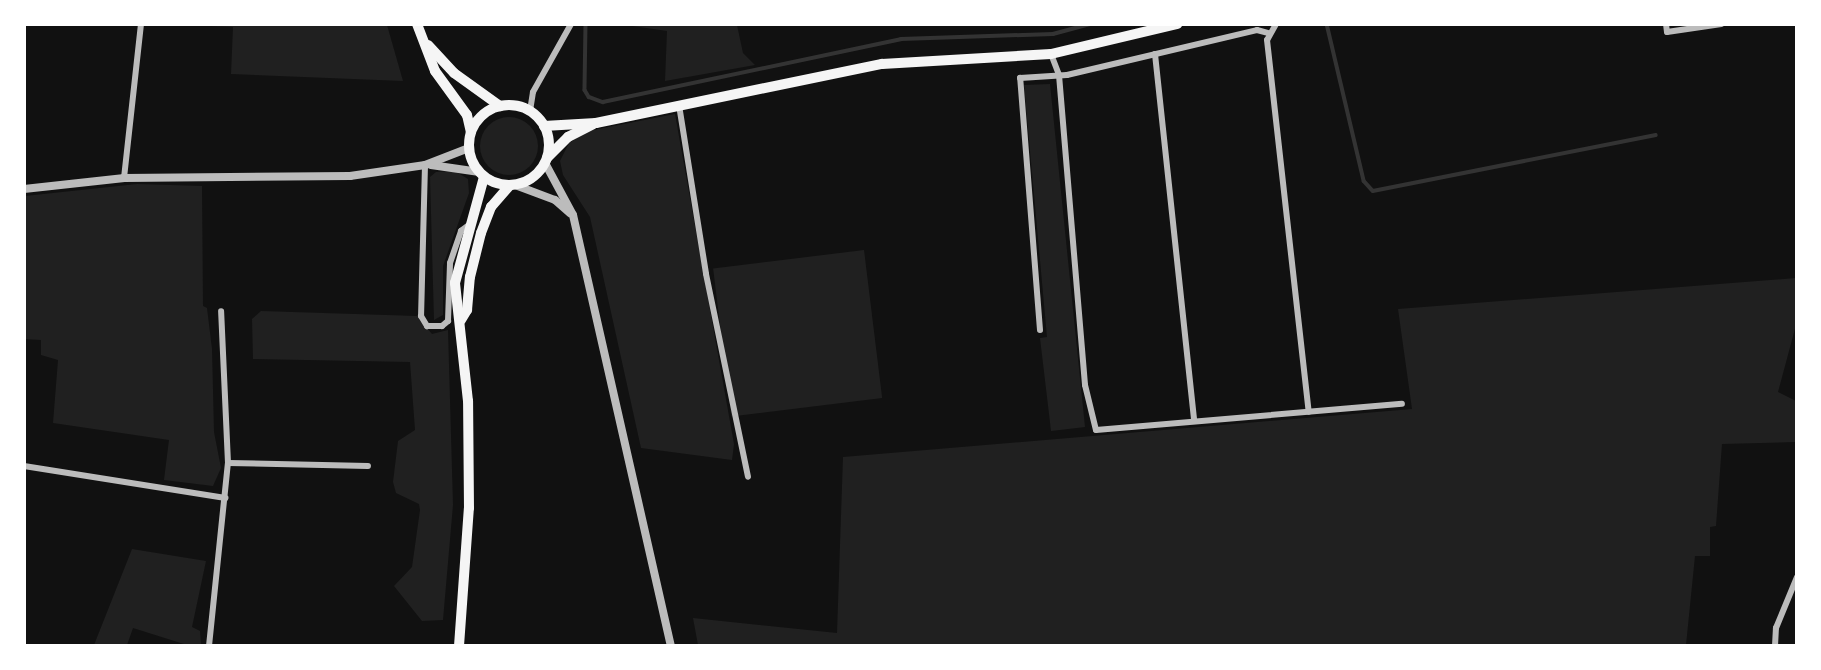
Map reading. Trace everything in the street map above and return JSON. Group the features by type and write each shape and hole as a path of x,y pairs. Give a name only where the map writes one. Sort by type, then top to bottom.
{"main road":[{"path":"417,24 435,71 467,115 471,132"},
{"path":"544,126 596,123 883,64 1051,54 1177,24"},
{"path":"422,40 454,74 500,106 530,111 544,126 546,160"},
{"path":"458,646 469,509 468,401 455,283 482,174 469,148 471,132 477,120 500,106"},
{"path":"461,320 467,310 470,277 481,233 491,207 513,185 527,181 568,137 596,123"},
{"path":"482,174 513,185"}],"street":[{"path":"124,178 141,24"},
{"path":"530,111 533,92 571,24"},
{"path":"1276,24 1268,33 1309,412"},
{"path":"1666,24 1667,32 1721,24"},
{"path":"1040,330 1017,83 1020,78 1059,75 1257,30 1268,33"},
{"path":"1051,54 1059,75 1085,385 1096,430 1402,404"},
{"path":"1155,54 1194,421"},
{"path":"679,105 706,274 748,477"},
{"path":"24,189 124,178 339,176 425,164 469,148"},
{"path":"546,160 573,215 671,646"},
{"path":"425,164 482,174"},
{"path":"425,164 421,316 427,326 442,326 448,321 450,263 461,231 469,225"},
{"path":"513,185 555,200 573,215"},
{"path":"209,646 229,463 221,312"},
{"path":"229,463 368,466"},
{"path":"24,466 226,498"},
{"path":"1774,646 1776,628 1797,577"}],"shaded area":[{"path":"186,25 387,25 403,81 231,74 233,27"},
{"path":"625,25 737,25 743,53 755,65 665,81 667,31"},
{"path":"1050,84 1085,427 1051,431 1040,338 1047,337 1024,85"},
{"path":"675,114 734,444 732,460 641,448 590,217 563,175 560,161 569,143 583,132"},
{"path":"503,117 515,117 530,125 538,140 538,152 530,167 515,175 503,175 488,167 480,152 480,140 488,125"},
{"path":"455,171 468,179 469,193 443,266 443,315 434,320 430,177 436,172"},
{"path":"137,184 202,186 203,306 207,308 212,349 214,432 221,468 213,486 164,480 169,440 53,423 58,360 41,355 41,340 25,339 25,196"},
{"path":"864,250 882,398 731,416 713,269"},
{"path":"1796,278 1796,325 1778,392 1796,401 1796,442 1722,444 1716,526 1710,527 1710,556 1695,556 1686,645 698,645 693,618 837,633 843,457 1412,409 1398,309"},
{"path":"261,311 417,316 432,334 448,330 453,505 443,620 422,621 394,586 412,567 420,510 419,504 396,493 393,482 398,441 415,430 410,362 253,359 252,319"},
{"path":"132,549 206,561 192,627 200,631 201,645 187,645 133,628 127,645 94,645"}],"waterway":[{"path":"586,24 585,90 589,97 603,102 901,39 1053,34 1090,24"},
{"path":"1327,24 1364,181 1373,191 1656,135"}]}
